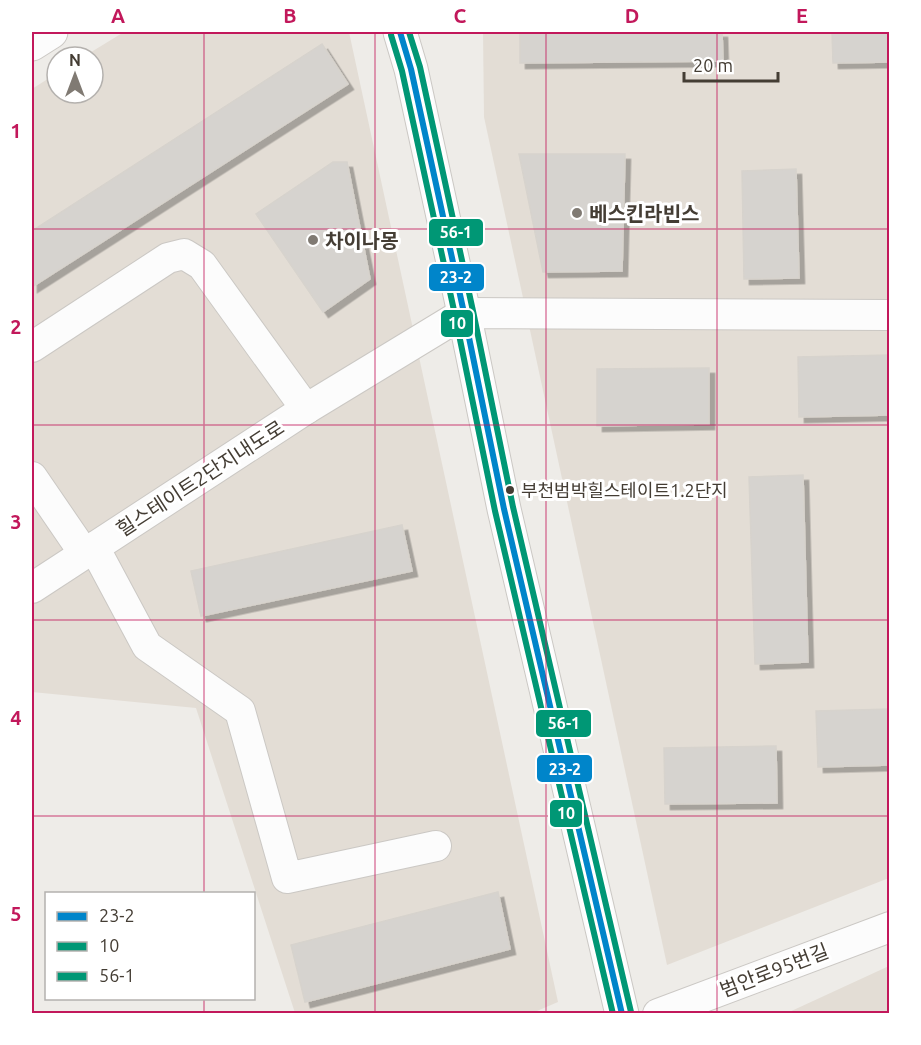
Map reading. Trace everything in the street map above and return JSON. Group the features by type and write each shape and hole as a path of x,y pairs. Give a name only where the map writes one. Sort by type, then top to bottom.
{"street":[{"path":"32,44 51,32"},
{"path":"400,32 411,69 504,509 622,1014"},
{"name":"힐스테이트2단지내도로","path":"32,347 168,258 184,254 202,265 306,409"},
{"path":"464,313 890,315"},
{"name":"힐스테이트2단지내도로","path":"32,588 306,409 464,313"},
{"name":"힐스테이트2단지내도로","path":"32,477 89,550 147,646 240,711 287,878 436,846"},
{"name":"범안로95번길","path":"658,1014 890,927"}],"shaded area":[{"path":"124,32 349,32 558,1002 530,1014 295,1013 196,708 32,692 32,89 45,81 45,105 105,105 105,45 103,45"},
{"path":"483,32 889,32 889,878 667,965 484,117"},
{"path":"889,966 889,1013 787,1013"}],"building":[{"path":"520,32 722,32 723,61 520,63"},
{"path":"832,32 890,32 890,62 833,63"},
{"path":"322,44 348,84 32,287 32,231"},
{"name":"베스킨라빈스","path":"519,154 625,154 622,271 543,272"},
{"path":"333,162 347,162 370,279 323,312 256,214"},
{"path":"796,169 799,278 744,279 742,171"},
{"path":"890,355 890,415 799,417 798,357"},
{"path":"709,368 709,424 597,426 597,369"},
{"path":"803,475 808,662 755,664 749,477"},
{"path":"402,525 412,571 201,616 191,571"},
{"path":"890,709 890,765 818,767 816,711"},
{"path":"776,746 777,803 665,804 664,748"},
{"path":"498,892 510,949 305,1002 291,945"}],"transit line":[{"name":"23-2","path":"400,32 411,69 504,509 622,1014"},
{"name":"56-1","path":"409,32 420,67 513,507 631,1012"},
{"name":"10","path":"391,35 402,71 495,511 613,1014"}],"place":[{"name":"베스킨라빈스","path":"577,213"},
{"name":"차이나몽","path":"313,240"},
{"name":"부천범박힐스테이트1.2단지","path":"510,490"}]}
